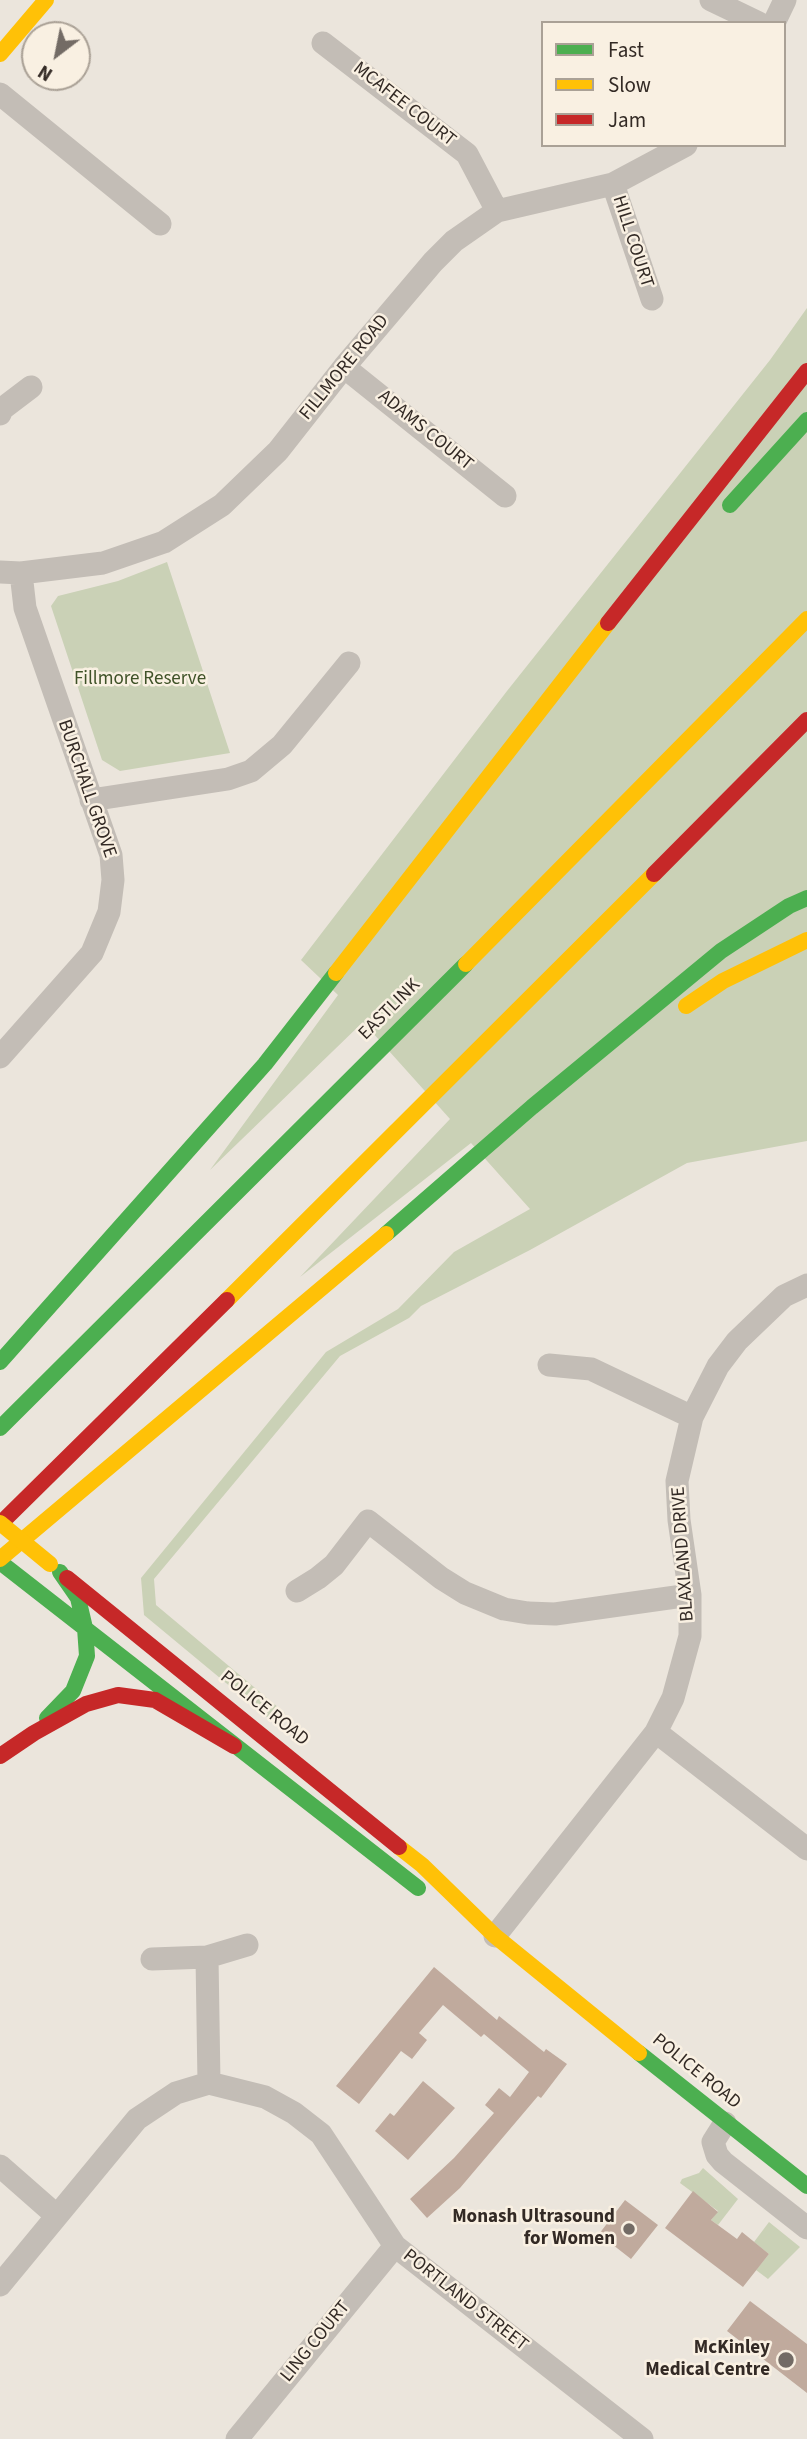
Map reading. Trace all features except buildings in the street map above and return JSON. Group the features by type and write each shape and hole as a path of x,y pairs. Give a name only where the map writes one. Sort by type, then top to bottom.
{"main road":[{"path":"0,54 46,0"},
{"path":"0,1362 265,1064 690,517 807,371"},
{"path":"717,519 807,420"},
{"path":"474,795 669,571"},
{"name":"EASTLINK","path":"0,1428 498,933 807,619"},
{"path":"0,1524 807,720"},
{"path":"0,1561 413,1212 532,1107 721,951 789,906 807,898"},
{"path":"678,1011 723,981 807,940"},
{"path":"532,1107 656,1026"},
{"name":"POLICE ROAD","path":"0,1524 422,1865 495,1936 724,2123 807,2186"},
{"name":"POLICE ROAD","path":"0,1561 407,1880 495,1936"},
{"path":"34,1732 73,1691 87,1657 85,1628 78,1598 55,1568"},
{"path":"0,1756 34,1732 86,1704 118,1695 155,1700 234,1746"}],"street":[{"path":"711,0 755,21"},
{"path":"775,21 785,0"},
{"name":"MCAFEE COURT","path":"323,43 467,154 497,211"},
{"path":"0,93 160,224"},
{"name":"FILLMORE ROAD","path":"11,572 103,563 164,542 222,505 278,451 344,367 433,261 454,241 497,211 613,184 683,147"},
{"name":"HILL COURT","path":"613,184 652,299"},
{"name":"ADAMS COURT","path":"344,367 505,496"},
{"path":"0,414 2,409 31,387"},
{"name":"BURCHALL GROVE","path":"0,1057 92,953 109,912 113,880 111,855 11,572"},
{"path":"91,800 228,779 251,771 282,745 349,663"},
{"name":"BLAXLAND DRIVE","path":"495,1936 656,1732 673,1698 690,1636 690,1595 679,1520 677,1481 692,1418 718,1366 737,1341 784,1296 807,1285"},
{"path":"549,1365 591,1369 692,1418"},
{"path":"297,1591 334,1565 368,1521 441,1578 465,1593 504,1609 528,1614 555,1614 690,1595"},
{"path":"656,1732 807,1849"},
{"path":"152,1959 207,1957 247,1945"},
{"path":"0,2286 137,2119 176,2094 209,2083 207,1957"},
{"name":"PORTLAND STREET","path":"209,2083 265,2097 294,2113 321,2134 394,2246 642,2439"},
{"path":"724,2123 714,2138 717,2155 807,2228"},
{"path":"0,2166 57,2216"},
{"name":"LING COURT","path":"237,2439 394,2246"}],"green space":[{"path":"807,308 807,1141 687,1163 530,1250 421,1306 409,1318 340,1356 154,1579 156,1605 285,1713 280,1719 267,1717 144,1615 141,1578 326,1352 398,1309 454,1252 530,1209 471,1143 300,1277 450,1119 363,1022 210,1170 338,995 301,960 507,691 770,360"},
{"name":"Fillmore Reserve","path":"167,562 230,753 120,771 102,760 51,606 58,596 118,581"},
{"path":"703,2168 738,2199 718,2225 711,2220 718,2211 680,2183 682,2179 699,2173"},
{"path":"769,2222 800,2247 768,2279 756,2270 769,2254 754,2242"}],"traffic: fast":[{"path":"730,505 807,420"},
{"path":"386,1234 532,1107 721,951 789,906 807,898"},
{"path":"0,1428 466,964"},
{"path":"0,1362 265,1064 336,973"},
{"path":"0,1562 418,1888"},
{"path":"47,1718 73,1691 87,1656 85,1628 78,1598 60,1572"},
{"path":"639,2053 807,2186"}],"traffic: slow":[{"path":"0,54 46,0"},
{"path":"466,964 807,619"},
{"path":"336,973 608,623"},
{"path":"227,1300 654,874"},
{"path":"686,1006 723,981 807,940"},
{"path":"0,1559 386,1234"},
{"path":"0,1523 50,1564"},
{"path":"399,1847 422,1865 495,1936 639,2053"}],"traffic: jam":[{"path":"608,623 807,371"},
{"path":"654,874 807,720"},
{"path":"0,1524 227,1300"},
{"path":"67,1578 399,1847"},
{"path":"0,1756 86,1704 118,1695 155,1700 234,1746"}],"place":[{"name":"Monash Ultrasound for Women","path":"629,2229"},
{"name":"McKinley Medical Centre","path":"786,2360"}]}
